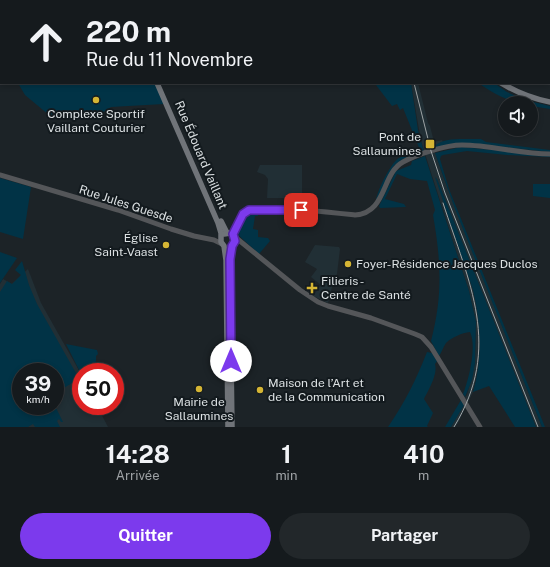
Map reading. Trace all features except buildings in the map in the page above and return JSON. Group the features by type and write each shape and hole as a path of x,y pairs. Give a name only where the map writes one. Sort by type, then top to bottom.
{"main road":[{"name":"Rue Édouard Vaillant","path":"157,84 218,223 226,252 228,427"},
{"name":"Rue Édouard Vaillant","path":"162,84 221,222 232,235"},
{"path":"503,84 529,96 550,102"},
{"path":"232,427 230,259 233,245 232,235 222,241 229,247 233,245"}],"street":[{"path":"480,427 431,347 422,337 371,318 318,302 300,290 232,235 243,214 247,210 301,210 358,215 371,209 378,202 393,174 401,163 414,157 450,147 471,145 520,152 550,154"},
{"name":"Rue Jules Guesde","path":"0,175 124,212 194,236 222,241"},
{"path":"233,245 245,244"}],"shaded area":[{"name":"Complexe Sportif Vaillant Couturier","path":"19,84 155,84 164,104 111,107 102,113 49,115 25,95"},
{"path":"411,84 418,84 434,142 442,140 443,142 434,146 434,149 443,176 542,427 536,427 436,177 473,290 481,335 478,368 473,392 458,423 455,427 451,427 466,400 465,397 467,395 475,363 476,322 469,291 421,141"},
{"path":"411,84 418,130 424,152 403,159 393,167 376,201 378,191 392,165 404,155 420,150 403,108 400,110 397,104 392,106 376,85"},
{"path":"480,84 495,84 516,96 499,96"},
{"path":"538,103 550,106 550,109 538,107"},
{"path":"456,139 481,139 486,142 550,150 550,152 483,145 434,147 441,142"},
{"path":"461,147 550,155 550,157 507,155 467,151 443,155 440,159 449,189 545,427 542,427 455,209 435,153"},
{"path":"425,156 469,291 476,322 475,363 472,380 465,397 463,394 470,371 473,345 470,332 464,333 448,341 439,356 431,341 438,308 440,278 438,248 433,215 435,210 427,181 410,179 397,174 385,199 404,204 406,207 380,208 379,206 396,171 411,165 412,161"},
{"path":"260,165 302,165 302,198 267,198 268,179 265,175 257,172"},
{"path":"435,177 536,427 515,427 489,386 473,392 480,354 476,303"},
{"path":"0,178 31,187 23,239 0,232"},
{"path":"533,184 550,184 550,198 533,196"},
{"path":"258,211 258,216 255,216 253,229 258,230 258,237 268,238 270,241 259,254 236,233 247,214"},
{"path":"315,245 339,247 340,249 337,274 334,279 328,303 313,296 321,285 311,277 317,269 305,262"},
{"path":"0,252 17,258 0,283"},
{"path":"22,261 29,285 37,304 72,366 72,383 64,388 64,363 12,363 12,415 60,415 63,422 59,419 57,421 60,427 35,427 33,424 28,427 0,427 0,292 7,281 12,284 21,275 15,270"},
{"path":"28,269 41,303 75,363 72,363 72,415 102,415 108,427 0,427 0,284 3,279 12,284"},
{"path":"66,344 97,350 98,354 96,356 96,363 76,363"},
{"path":"427,352 432,353 437,361 435,364 436,368 434,377 424,399 433,413 427,426 428,427 388,427 410,391"},
{"path":"461,400 464,405 451,427 445,427"}],"railway":[{"path":"414,84 431,151 445,193 538,427"},
{"path":"443,203 471,288 477,315 479,342 477,370 469,398 454,427"}],"place":[{"name":"Complexe Sportif Vaillant Couturier","path":"96,100"},
{"name":"Pont de Sallaumines","path":"430,144"},
{"name":"Église Saint-Vaast","path":"166,245"},
{"name":"Foyer-Résidence Jacques Duclos","path":"348,264"},
{"name":"Filieris - Centre de Santé","path":"312,288"},
{"name":"Mairie de Sallaumines","path":"199,389"},
{"name":"Maison de l’Art et de la Communication","path":"260,390"}],"route":[{"path":"231,361 230,259 232,246 235,241 233,234 243,214 247,210 301,210"}]}
